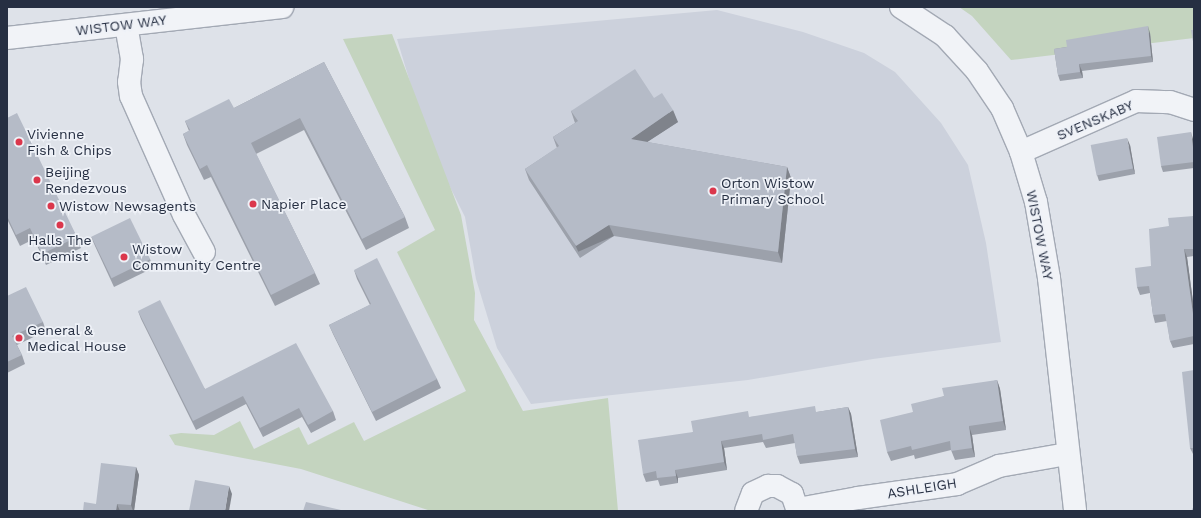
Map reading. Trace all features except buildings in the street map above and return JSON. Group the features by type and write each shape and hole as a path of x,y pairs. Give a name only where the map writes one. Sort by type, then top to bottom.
{"street":[{"name":"WISTOW WAY","path":"7,38 282,7"},
{"name":"WISTOW WAY","path":"901,7 945,36 977,71 1002,108 1021,152 1036,202 1049,278 1067,454 1075,511"},
{"path":"126,25 132,59 129,82 131,96 184,215 204,252"},
{"name":"SVENSKABY","path":"1021,152 1136,101 1170,102 1194,110"},
{"name":"ASHLEIGH","path":"746,511 753,493 768,486 777,486 788,492 798,510 858,498 957,484 999,466 1067,454"}],"shaded area":[{"name":"Orton Wistow Primary School","path":"717,10 803,32 864,53 895,72 941,123 968,165 986,243 1001,342 873,359 748,380 531,404 497,348 476,279 465,217 429,145 397,39"}],"green space":[{"path":"959,7 1194,7 1194,38 1011,60 972,16"},
{"path":"392,34 461,215 475,293 474,320 523,411 608,398 618,511 431,511 301,469 175,445 169,435 181,433 214,435 240,421 254,449 299,427 308,445 354,422 364,441 466,391 397,252 435,230 343,39"}],"place":[{"name":"Vivienne Fish & Chips","path":"19,142"},
{"name":"Beijing Rendezvous","path":"37,180"},
{"name":"Orton Wistow Primary School","path":"713,191"},
{"name":"Napier Place","path":"253,204"},
{"name":"Wistow Newsagents","path":"51,206"},
{"name":"Halls The Chemist","path":"60,225"},
{"name":"Wistow Community Centre","path":"124,257"},
{"name":"General & Medical House","path":"19,338"}]}
